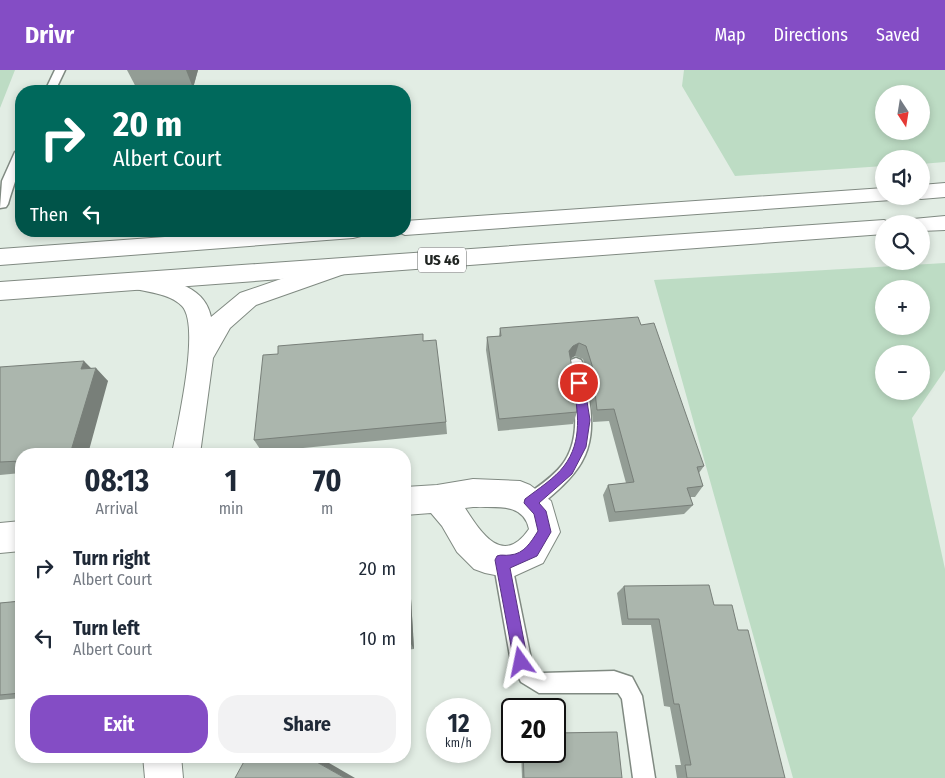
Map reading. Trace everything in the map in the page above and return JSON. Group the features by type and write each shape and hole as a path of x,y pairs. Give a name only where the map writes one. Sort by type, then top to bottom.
{"main road":[{"path":"930,191 945,190"},
{"name":"US 46","path":"411,228 875,196"},
{"path":"930,224 945,223"},
{"name":"US 46","path":"0,291 875,228"},
{"path":"0,257 272,237"},
{"path":"202,355 221,321 248,299 336,268"},
{"path":"136,281 177,292 190,300 199,311 202,355 187,448"},
{"path":"411,500 483,493 520,495 540,511 545,532 532,552 510,562 485,558 468,541 453,516 437,498"},
{"path":"0,538 15,537"},
{"path":"163,763 164,778"}],"lane":[{"path":"53,85 60,70"},
{"path":"0,204 2,204 8,181 15,165"},
{"path":"530,503 568,470 580,447 585,420 576,364"},
{"path":"502,560 521,662 528,675 539,683 614,681 625,684 632,696 644,778"}],"green space":[{"path":"0,70 15,70 0,108"},
{"path":"684,70 945,70 945,162 930,163 930,150 875,150 875,167 735,176 682,86"},
{"path":"945,263 945,370 930,392 930,345 875,345 875,400 924,400 912,418 945,569 945,778 793,778 654,280 875,267 875,270 930,270 930,264"}],"building":[{"path":"638,317 641,325 654,323 704,466 697,467 703,486 687,488 693,505 615,512 608,485 634,482 614,409 597,410 592,365 586,346 579,343 569,351 576,390 577,412 499,419 487,337 501,336 500,328"},
{"path":"423,334 423,341 436,340 446,422 254,440 263,355 278,354 278,346"},
{"path":"84,361 81,369 96,368 72,448 15,448 15,461 0,462 0,367"},
{"path":"709,585 714,605 732,605 738,630 748,630 785,778 687,778 685,765 691,765 679,704 674,704 659,619 628,619 624,586"},
{"path":"15,602 15,694 0,695 0,603"},
{"path":"617,732 622,778 524,778 523,763 566,763 566,733"},
{"path":"243,763 318,763 345,778 235,778"}],"route":[{"path":"521,662 510,614 502,560 510,562 532,552 545,532 540,511 530,503 568,470 580,447 585,420 579,383"}]}
